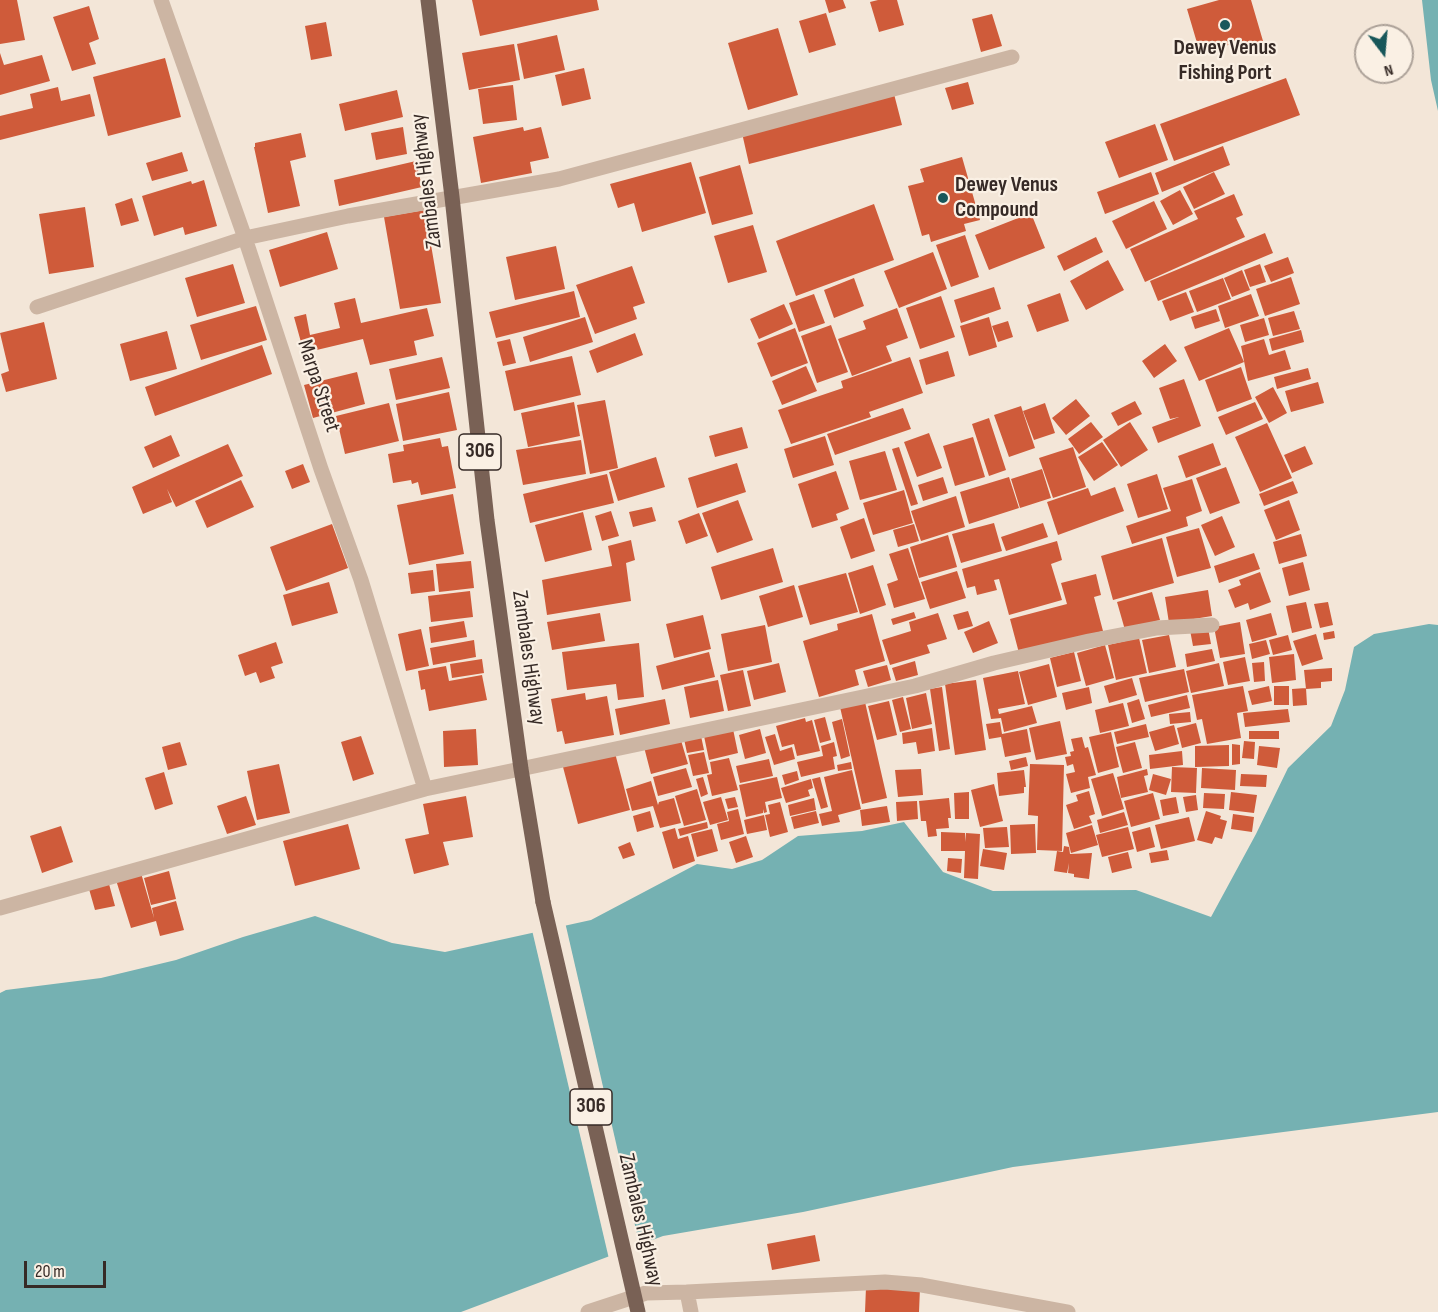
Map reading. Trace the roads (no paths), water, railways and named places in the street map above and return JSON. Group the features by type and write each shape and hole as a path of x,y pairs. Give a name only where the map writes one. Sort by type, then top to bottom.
{"main road":[{"name":"Zambales Highway","path":"428,0 487,520 520,769 543,902 638,1312"}],"street":[{"name":"Marpa Street","path":"161,0 245,237 360,580 425,789"},
{"path":"37,307 245,237 559,179 1012,57"},
{"path":"0,908 425,789 915,686 994,663 1089,641 1157,628 1212,625"},
{"path":"588,1312 646,1293 885,1282 922,1285 1068,1312"},
{"path":"687,1292 691,1312"}],"water":[{"path":"1422,0 1438,0 1438,111 1431,80"},
{"path":"1429,624 1438,625 1438,1112 1013,1167 803,1212 663,1236 461,1312 0,1312 0,993 6,990 101,978 176,960 315,916 392,943 445,952 591,920 697,864 732,869 762,860 798,836 862,831 904,822 943,872 993,891 1136,890 1211,917 1256,834 1288,768 1331,726 1345,690 1354,647 1374,634"}],"place":[{"name":"Dewey Venus Fishing Port","path":"1225,25"},
{"name":"Dewey Venus Compound","path":"943,198"}]}
